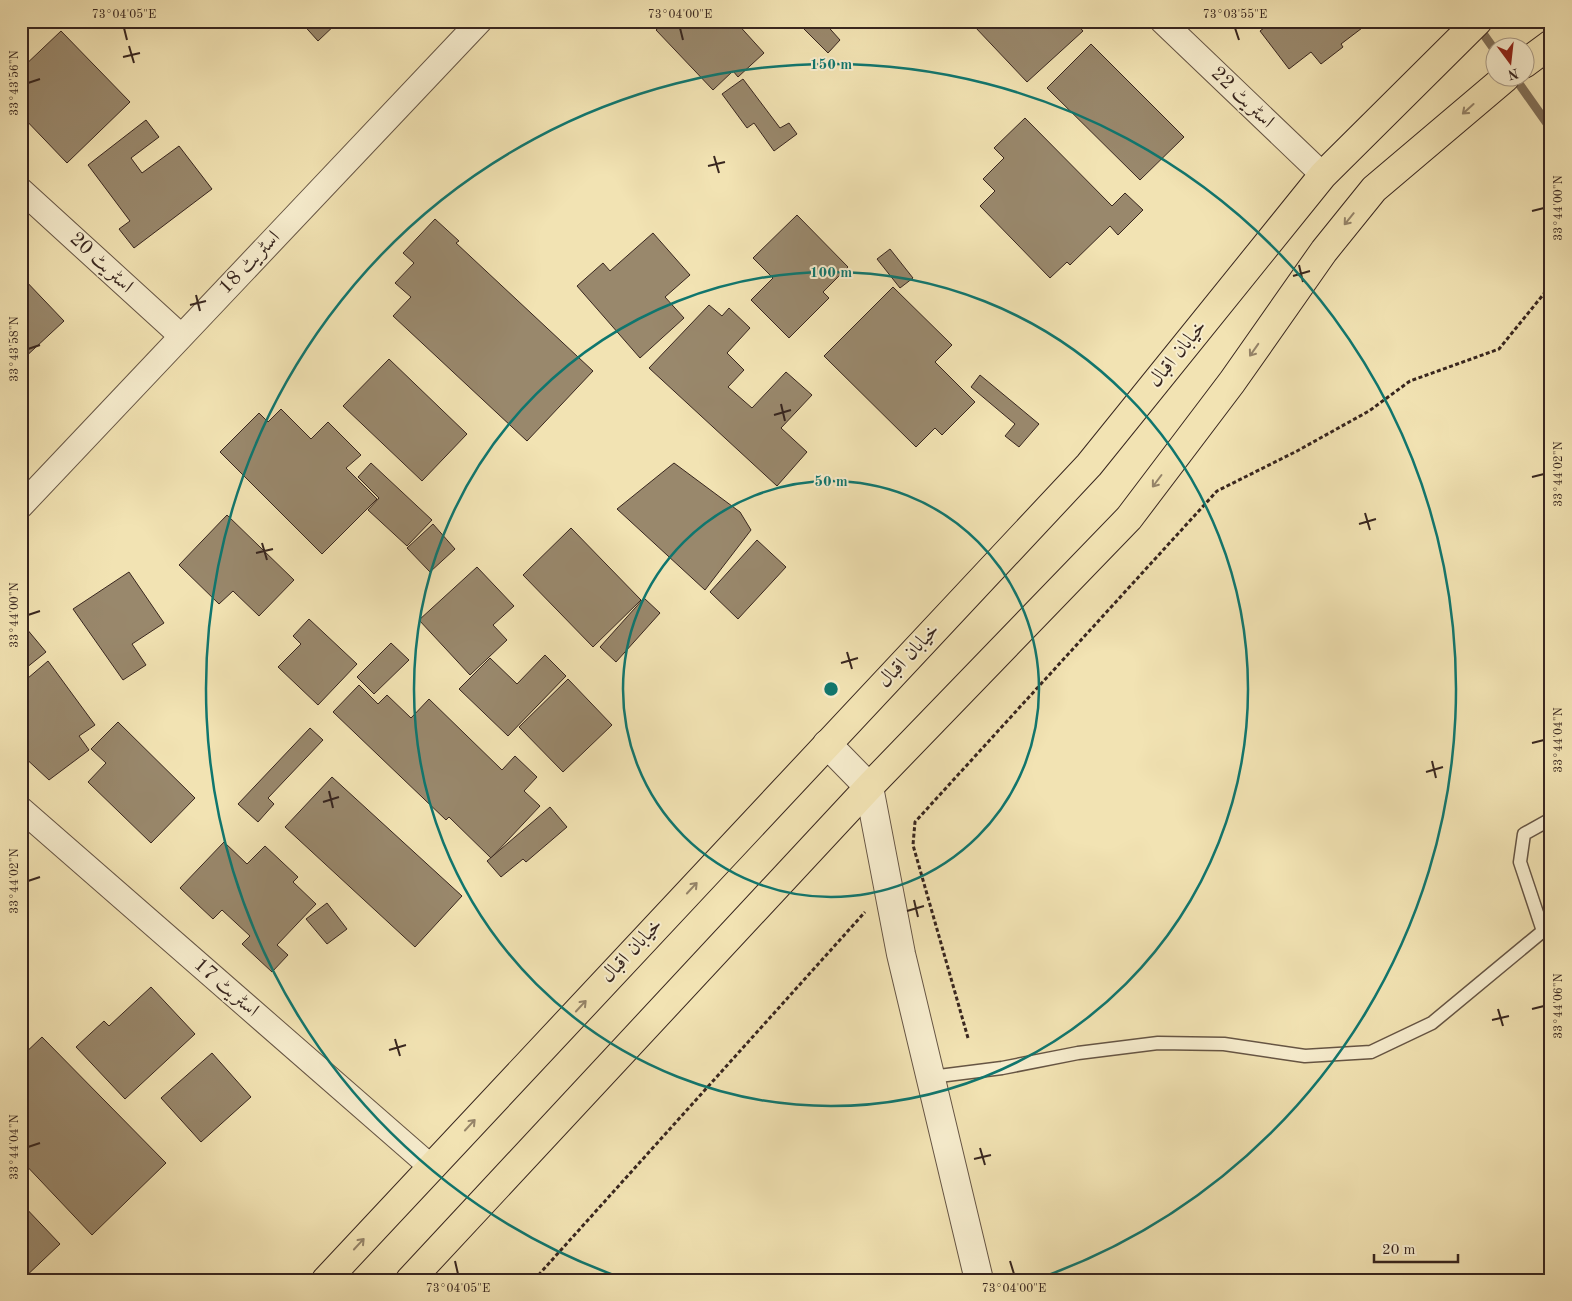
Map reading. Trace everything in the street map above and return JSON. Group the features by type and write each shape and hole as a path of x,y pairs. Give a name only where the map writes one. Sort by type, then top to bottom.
{"main road":[{"name":"خیابان اقبال","path":"326,1280 430,1166 1089,465 1323,175 1478,21"},
{"path":"1534,57 1551,44"},
{"path":"410,1280 870,787 1129,518 1232,382 1324,251 1374,189 1494,88"}],"street":[{"name":"اسٹریٹ 18","path":"21,506 480,21"},
{"name":"اسٹریٹ 22","path":"1162,21 1323,175"},
{"name":"اسٹریٹ 20","path":"21,190 181,336"},
{"path":"827,744 870,787 901,954 979,1280"},
{"name":"اسٹریٹ 17","path":"21,809 430,1166"}],"lane":[{"path":"931,1077 1002,1068 1078,1053 1158,1043 1224,1044 1305,1056 1371,1052 1432,1023 1543,931 1520,862 1524,834 1551,819"}],"path":[{"path":"968,1038 913,846 915,822 1217,491 1297,452 1369,411 1410,381 1499,349 1551,285"},
{"path":"534,1280 888,886"}],"building":[{"path":"300,21 339,21 318,41"},
{"path":"666,21 735,21 764,53 738,77 733,71 713,90 656,30"},
{"path":"796,21 823,21 840,40 828,53"},
{"path":"981,21 1074,21 1083,31 1027,82 975,27"},
{"path":"1273,21 1363,21 1366,25 1341,44 1343,47 1321,64 1311,52 1289,69 1260,31"},
{"path":"61,31 130,102 67,163 21,115 21,69"},
{"path":"1091,44 1184,137 1140,180 1047,88"},
{"path":"743,79 780,128 789,123 797,134 774,151 754,123 747,128 722,94"},
{"path":"1025,118 1112,206 1125,193 1143,210 1118,235 1110,226 1070,265 1067,262 1050,278 980,206 995,191 983,179 1004,158 994,148"},
{"path":"146,120 159,137 131,158 142,173 179,146 212,189 134,248 119,229 130,221 88,165"},
{"path":"797,215 848,267 823,292 829,298 789,338 751,300 773,278 753,258"},
{"path":"435,219 459,241 456,243 593,371 527,441 393,316 411,297 395,283 414,263 403,253"},
{"path":"653,233 690,275 665,297 684,318 640,358 577,286 603,263 610,271"},
{"path":"890,249 913,278 900,288 877,259"},
{"path":"21,278 64,321 21,361"},
{"path":"893,287 952,345 935,362 975,402 942,435 935,428 916,447 824,356"},
{"path":"709,305 722,316 729,308 750,328 727,353 744,370 728,387 752,408 786,372 812,395 781,428 807,452 777,486 649,368"},
{"path":"389,359 467,434 422,481 343,406"},
{"path":"980,375 1039,424 1019,447 1005,436 1015,424 971,387"},
{"path":"281,409 311,439 328,422 361,455 346,468 377,499 322,554 220,452 259,413 268,422"},
{"path":"371,463 432,520 407,546 368,510 379,498 358,477"},
{"path":"674,463 740,512 751,530 705,590 617,509"},
{"path":"227,515 294,580 259,616 233,591 219,604 179,565"},
{"path":"433,524 455,549 430,572 407,548"},
{"path":"571,528 641,600 593,647 523,575"},
{"path":"757,540 786,567 738,619 710,592"},
{"path":"477,567 514,606 493,625 507,640 470,675 419,620"},
{"path":"129,572 164,623 132,644 146,665 123,680 73,609"},
{"path":"644,598 660,613 616,662 600,647"},
{"path":"309,619 357,664 318,705 278,667 301,644 293,636"},
{"path":"21,622 46,652 21,672"},
{"path":"391,643 409,660 374,694 357,677"},
{"path":"545,655 566,676 508,736 459,689 490,658 517,684"},
{"path":"48,661 95,725 79,736 89,750 49,780 21,754 21,684"},
{"path":"568,679 612,725 563,772 519,727"},
{"path":"359,685 378,704 387,695 411,718 429,699 502,770 515,756 537,777 524,791 540,806 491,858 449,817 446,820 333,712"},
{"path":"118,722 195,798 151,843 88,782 106,763 91,749"},
{"path":"310,728 323,740 268,798 274,804 258,822 238,804"},
{"path":"332,777 462,896 415,947 285,827"},
{"path":"550,807 567,827 526,862 523,859 501,877 487,861"},
{"path":"224,842 247,864 265,846 298,877 293,882 316,904 277,945 288,955 272,972 242,944 250,936 222,910 213,919 180,888"},
{"path":"327,903 347,929 327,944 306,919"},
{"path":"151,987 195,1034 125,1099 76,1047 104,1021 109,1026"},
{"path":"42,1037 166,1163 92,1235 21,1160 21,1057"},
{"path":"212,1053 251,1097 201,1142 161,1098"},
{"path":"21,1203 60,1244 22,1280 21,1280"}],"waterway":[{"path":"1477,25 1486,38"},
{"path":"1522,88 1551,129"}]}
